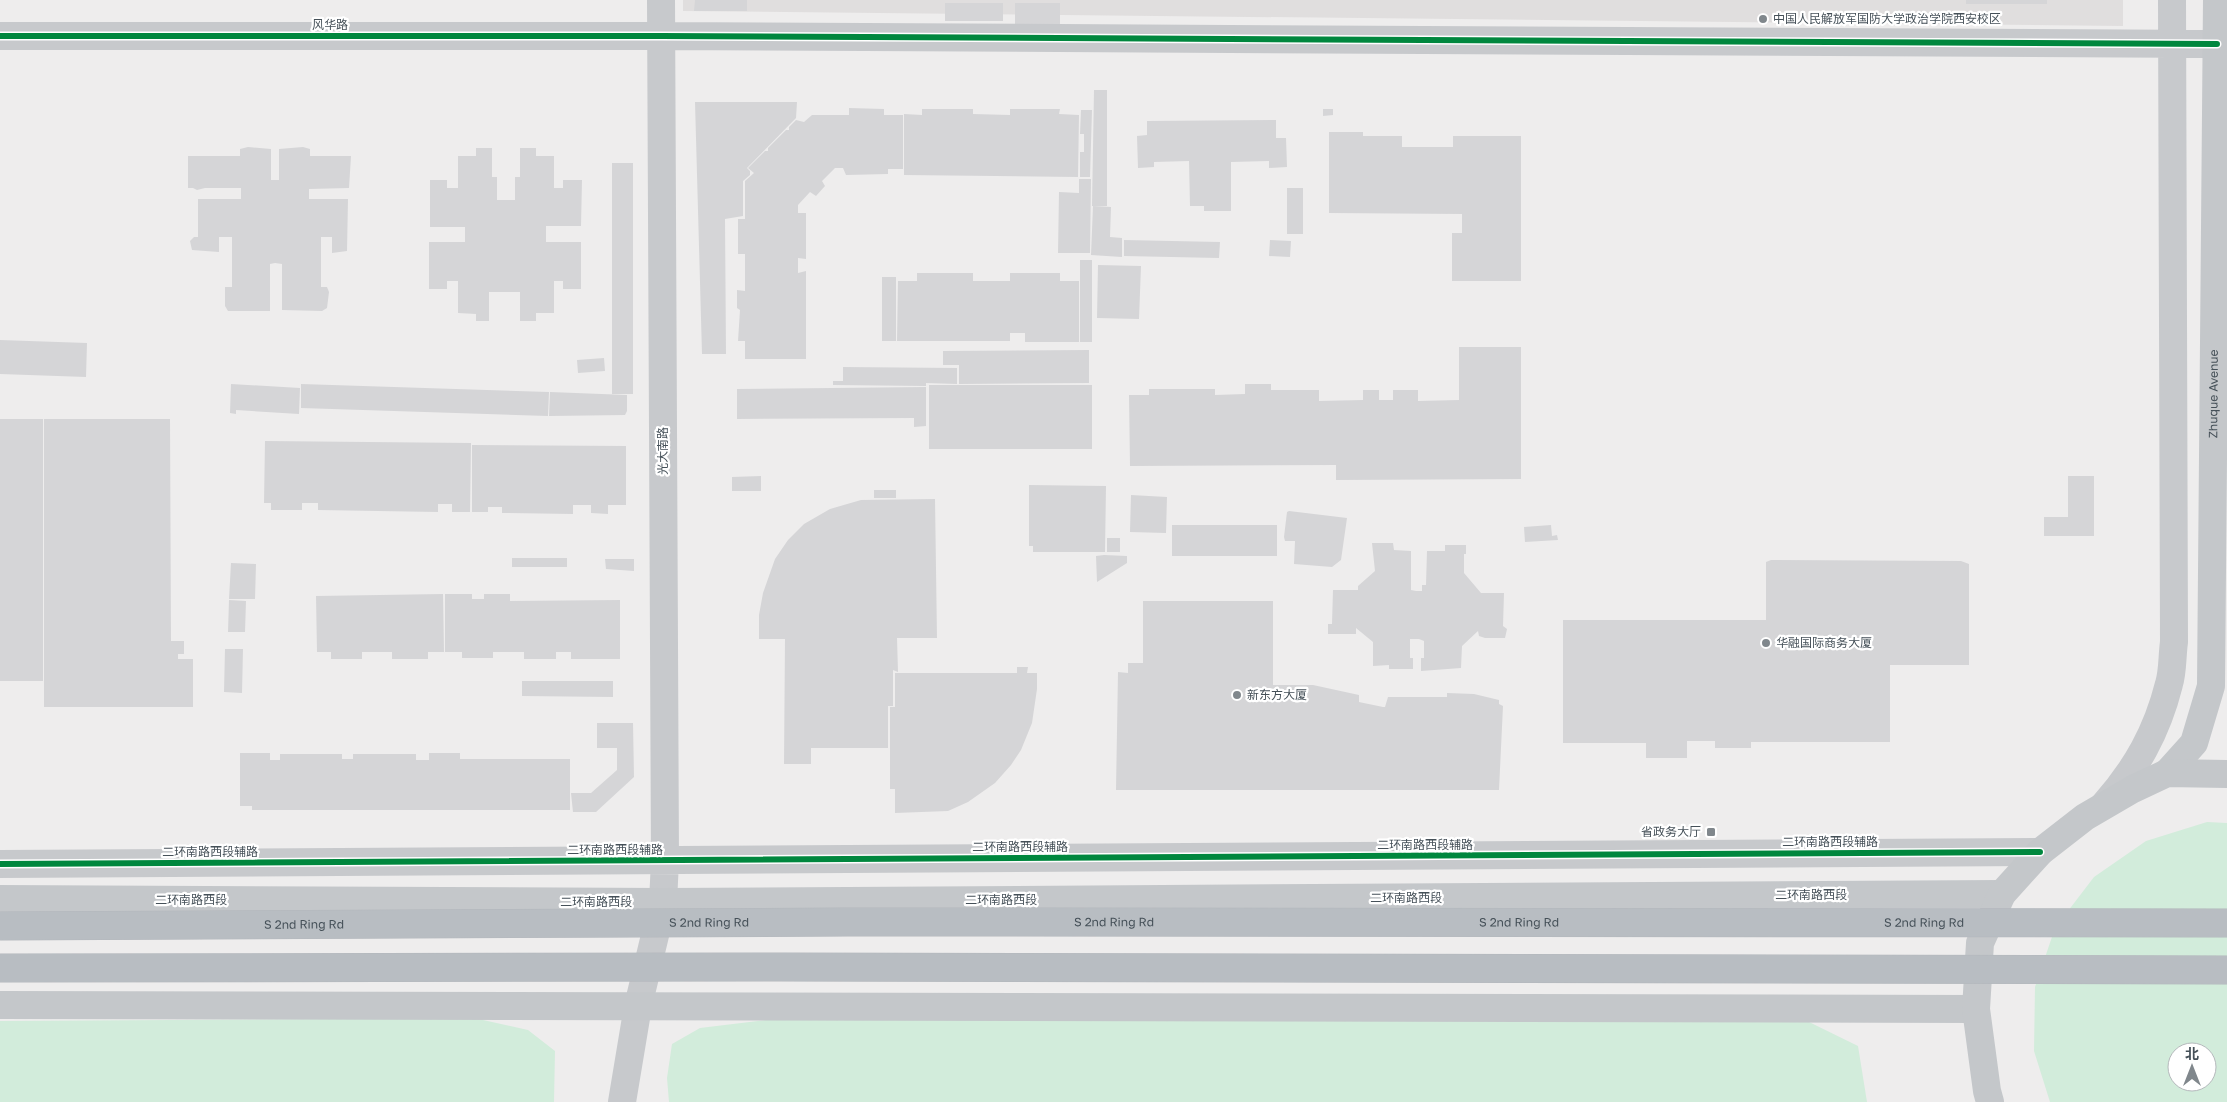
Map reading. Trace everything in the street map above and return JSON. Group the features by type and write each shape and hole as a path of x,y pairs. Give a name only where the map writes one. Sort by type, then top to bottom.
{"highway":[{"name":"S 2nd Ring Rd","path":"0,926 887,922 2227,923"},
{"path":"0,968 821,967 2227,970"}],"main road":[{"name":"Zhuque Avenue","path":"2167,773 2194,743 2211,686 2217,0"},
{"path":"1990,1102 1986,1091 1976,1010 1980,943 2002,894 2040,852 2085,817 2133,789 2167,773 2227,774"},
{"name":"二环南路西段","path":"0,899 663,902 2002,894"},
{"path":"0,1005 1976,1010"}],"street":[{"name":"光大南路","path":"622,1102 638,1006 663,902 665,861 661,0"},
{"path":"2104,806 2126,780 2144,752 2170,683 2174,642 2172,0"},
{"name":"风华路","path":"0,36 661,36 2217,44"},
{"name":"二环南路西段辅路","path":"0,864 2040,852"}],"shaded area":[{"name":"中国人民解放军国防大学政治学院西安校区","path":"683,0 2123,0 2123,26 683,11"}],"green space":[{"path":"2207,822 2227,823 2227,1102 2050,1102 2034,1051 2035,987 2055,928 2094,877 2146,841"},
{"path":"474,1018 528,1030 555,1051 554,1102 0,1102 0,1021"},
{"path":"782,1018 1807,1021 1858,1046 1867,1102 669,1102 667,1078 672,1044 700,1028"}],"building":[{"path":"695,0 747,0 747,11 694,11"},
{"path":"1966,0 2047,0 2047,4 1966,4"},
{"path":"945,3 1003,3 1003,21 945,21"},
{"path":"1015,3 1060,3 1060,26 1015,26"},
{"path":"1094,90 1107,90 1107,206 1092,206"},
{"path":"695,102 797,102 796,118 747,168 750,171 750,175 743,181 743,216 725,219 726,354 702,354"},
{"path":"849,108 884,109 884,115 903,115 903,169 888,169 888,174 846,175 843,168 835,168 822,181 825,186 816,196 810,192 798,205 798,213 806,213 806,259 798,258 798,273 806,271 806,359 745,359 745,341 738,341 740,310 737,308 737,290 745,291 745,254 738,254 738,219 745,219 745,181 754,173 748,168 765,151 768,151 768,148 786,130 789,130 789,127 796,120 804,122 812,115 849,115"},
{"path":"922,109 973,109 973,114 1010,115 1010,109 1060,109 1059,114 1079,115 1078,177 904,175 904,114 922,115"},
{"path":"1323,109 1333,109 1333,115 1323,116"},
{"path":"1081,110 1092,110 1090,177 1080,177 1080,152 1084,152 1084,134 1080,134"},
{"path":"1276,120 1276,138 1286,138 1287,167 1269,168 1269,161 1231,162 1231,211 1204,211 1204,206 1190,206 1189,161 1154,162 1154,167 1138,168 1137,136 1147,135 1147,121"},
{"path":"1329,132 1363,132 1363,136 1402,136 1402,147 1453,147 1453,136 1521,136 1521,281 1452,281 1452,233 1462,233 1462,214 1329,213"},
{"path":"248,147 271,149 271,180 279,180 279,149 303,147 310,149 310,156 351,156 349,188 309,189 309,199 348,199 347,251 332,253 332,237 321,237 321,287 327,287 329,292 327,308 322,311 282,310 282,264 275,263 270,264 270,311 228,311 225,306 225,287 232,287 232,237 219,237 219,252 192,250 190,241 194,237 198,237 198,199 241,199 241,188 205,188 197,190 188,188 188,156 240,156 240,149"},
{"path":"476,148 492,148 492,177 497,177 497,200 515,200 515,177 520,177 520,148 536,148 536,156 554,156 554,188 563,188 563,180 582,180 581,226 546,226 546,242 581,242 581,289 563,289 563,281 554,281 554,313 536,313 536,321 520,321 520,292 489,292 489,321 476,321 476,314 458,313 458,281 447,281 447,289 429,289 429,242 465,242 465,227 430,227 430,180 447,180 447,188 458,188 458,156 476,156"},
{"path":"612,163 633,163 633,394 612,394"},
{"path":"1079,179 1091,179 1090,253 1058,253 1059,192 1079,193"},
{"path":"1287,188 1303,188 1303,234 1287,234"},
{"path":"1093,206 1111,207 1110,237 1122,238 1122,257 1091,255"},
{"path":"1124,240 1220,242 1219,258 1124,256"},
{"path":"1270,240 1291,241 1290,257 1269,256"},
{"path":"1080,260 1092,260 1092,342 1080,342"},
{"path":"1098,265 1141,266 1139,319 1097,318"},
{"path":"917,273 973,273 973,281 1010,281 1010,273 1060,273 1060,281 1079,281 1079,342 1025,342 1025,333 1010,333 1010,341 897,341 898,281 917,281"},
{"path":"882,277 896,277 896,341 882,341"},
{"path":"0,340 87,343 86,377 0,374"},
{"path":"1459,347 1521,347 1521,479 1336,480 1336,465 1130,466 1129,395 1149,395 1149,389 1215,389 1215,395 1245,394 1245,384 1271,384 1271,390 1319,390 1319,401 1363,400 1363,390 1379,390 1379,400 1393,400 1393,390 1418,390 1418,401 1459,400"},
{"path":"1089,350 1089,383 959,384 959,365 943,365 943,351"},
{"path":"604,358 605,371 578,373 577,360"},
{"path":"843,367 957,368 957,384 926,383 926,386 833,385 833,381 843,381"},
{"path":"231,384 300,388 299,414 236,410 236,414 230,413"},
{"path":"301,384 549,392 548,416 301,408"},
{"path":"929,385 1092,385 1092,449 929,449"},
{"path":"926,387 926,426 914,427 914,418 737,419 737,389"},
{"path":"550,392 627,395 627,411 625,415 549,416"},
{"path":"0,419 43,419 43,681 0,681"},
{"path":"44,419 170,419 171,641 184,641 184,654 178,654 178,659 193,659 193,707 44,707"},
{"path":"265,441 471,443 470,512 452,512 452,504 438,504 438,512 318,510 318,503 302,503 302,510 271,510 271,503 264,503"},
{"path":"472,445 626,446 626,505 608,505 608,514 591,513 591,505 573,505 573,514 502,513 502,507 488,507 488,512 472,512"},
{"path":"761,476 761,491 732,491 732,477"},
{"path":"2068,476 2094,476 2094,536 2044,536 2044,517 2068,517"},
{"path":"1029,485 1106,486 1105,552 1033,552 1033,546 1029,546"},
{"path":"874,490 896,490 896,498 874,498"},
{"path":"1131,495 1167,497 1166,533 1130,532"},
{"path":"935,499 937,638 897,638 898,672 893,670 893,706 888,706 888,748 811,748 811,764 784,764 785,639 759,639 759,615 763,593 775,559 788,540 804,524 830,509 861,500"},
{"path":"1287,512 1347,518 1341,560 1332,567 1294,564 1295,541 1285,541 1284,537"},
{"path":"1172,525 1277,525 1277,556 1172,556"},
{"path":"1551,525 1552,536 1557,535 1558,540 1525,542 1524,527"},
{"path":"1107,538 1120,538 1120,552 1107,552"},
{"path":"1372,543 1393,543 1394,550 1411,551 1411,590 1416,591 1422,591 1422,585 1426,585 1427,551 1445,551 1445,545 1466,545 1464,573 1481,593 1504,593 1503,626 1507,629 1505,638 1485,638 1479,636 1478,631 1462,646 1461,668 1421,671 1421,658 1424,658 1424,641 1419,639 1410,639 1410,658 1413,658 1413,669 1389,669 1389,665 1373,666 1373,642 1356,628 1356,634 1328,634 1328,624 1332,624 1333,590 1358,590 1358,586 1375,571"},
{"path":"1096,556 1127,556 1127,563 1097,582"},
{"path":"512,558 567,558 567,567 512,567"},
{"path":"605,559 634,559 634,571 606,569"},
{"name":"华融国际商务大厦","path":"1771,560 1961,561 1969,564 1969,665 1890,665 1890,742 1751,742 1751,748 1715,748 1715,741 1687,741 1687,758 1646,758 1646,743 1563,743 1563,620 1766,620 1766,562"},
{"path":"231,563 256,564 255,599 229,599"},
{"path":"443,594 444,652 428,652 428,659 392,659 392,652 362,652 362,659 331,659 331,652 317,652 316,596"},
{"path":"445,594 472,594 472,599 484,599 484,594 510,594 510,601 620,600 620,659 571,659 571,652 556,652 556,659 524,659 524,652 493,652 493,658 462,658 462,652 445,652"},
{"path":"229,600 246,601 245,632 228,632"},
{"name":"新东方大厦","path":"1143,601 1273,601 1273,685 1313,685 1359,695 1359,702 1383,707 1385,707 1388,697 1447,697 1447,693 1474,694 1499,700 1499,704 1503,706 1499,790 1116,790 1118,672 1128,673 1128,663 1143,663"},
{"path":"225,649 243,649 242,693 224,692"},
{"path":"1017,667 1028,667 1027,673 1037,673 1037,689 1032,723 1021,750 1011,765 995,783 968,802 948,811 895,813 895,789 890,789 890,707 895,707 895,673 1017,673"},
{"path":"522,681 613,681 613,697 522,696"},
{"path":"597,723 633,723 634,777 596,812 573,812 571,793 591,793 617,770 617,748 597,748"},
{"path":"240,753 270,753 270,760 280,760 280,754 342,754 342,759 353,759 353,754 416,754 416,760 429,760 429,753 460,753 460,759 570,759 570,810 252,810 252,806 240,806"}],"cycle path":[{"path":"0,36 661,36 2217,44"},
{"path":"0,864 2040,852"}],"place":[{"name":"中国人民解放军国防大学政治学院西安校区","path":"1763,19"},
{"name":"华融国际商务大厦","path":"1766,643"},
{"name":"新东方大厦","path":"1237,695"},
{"name":"省政务大厅","path":"1711,832"}]}
